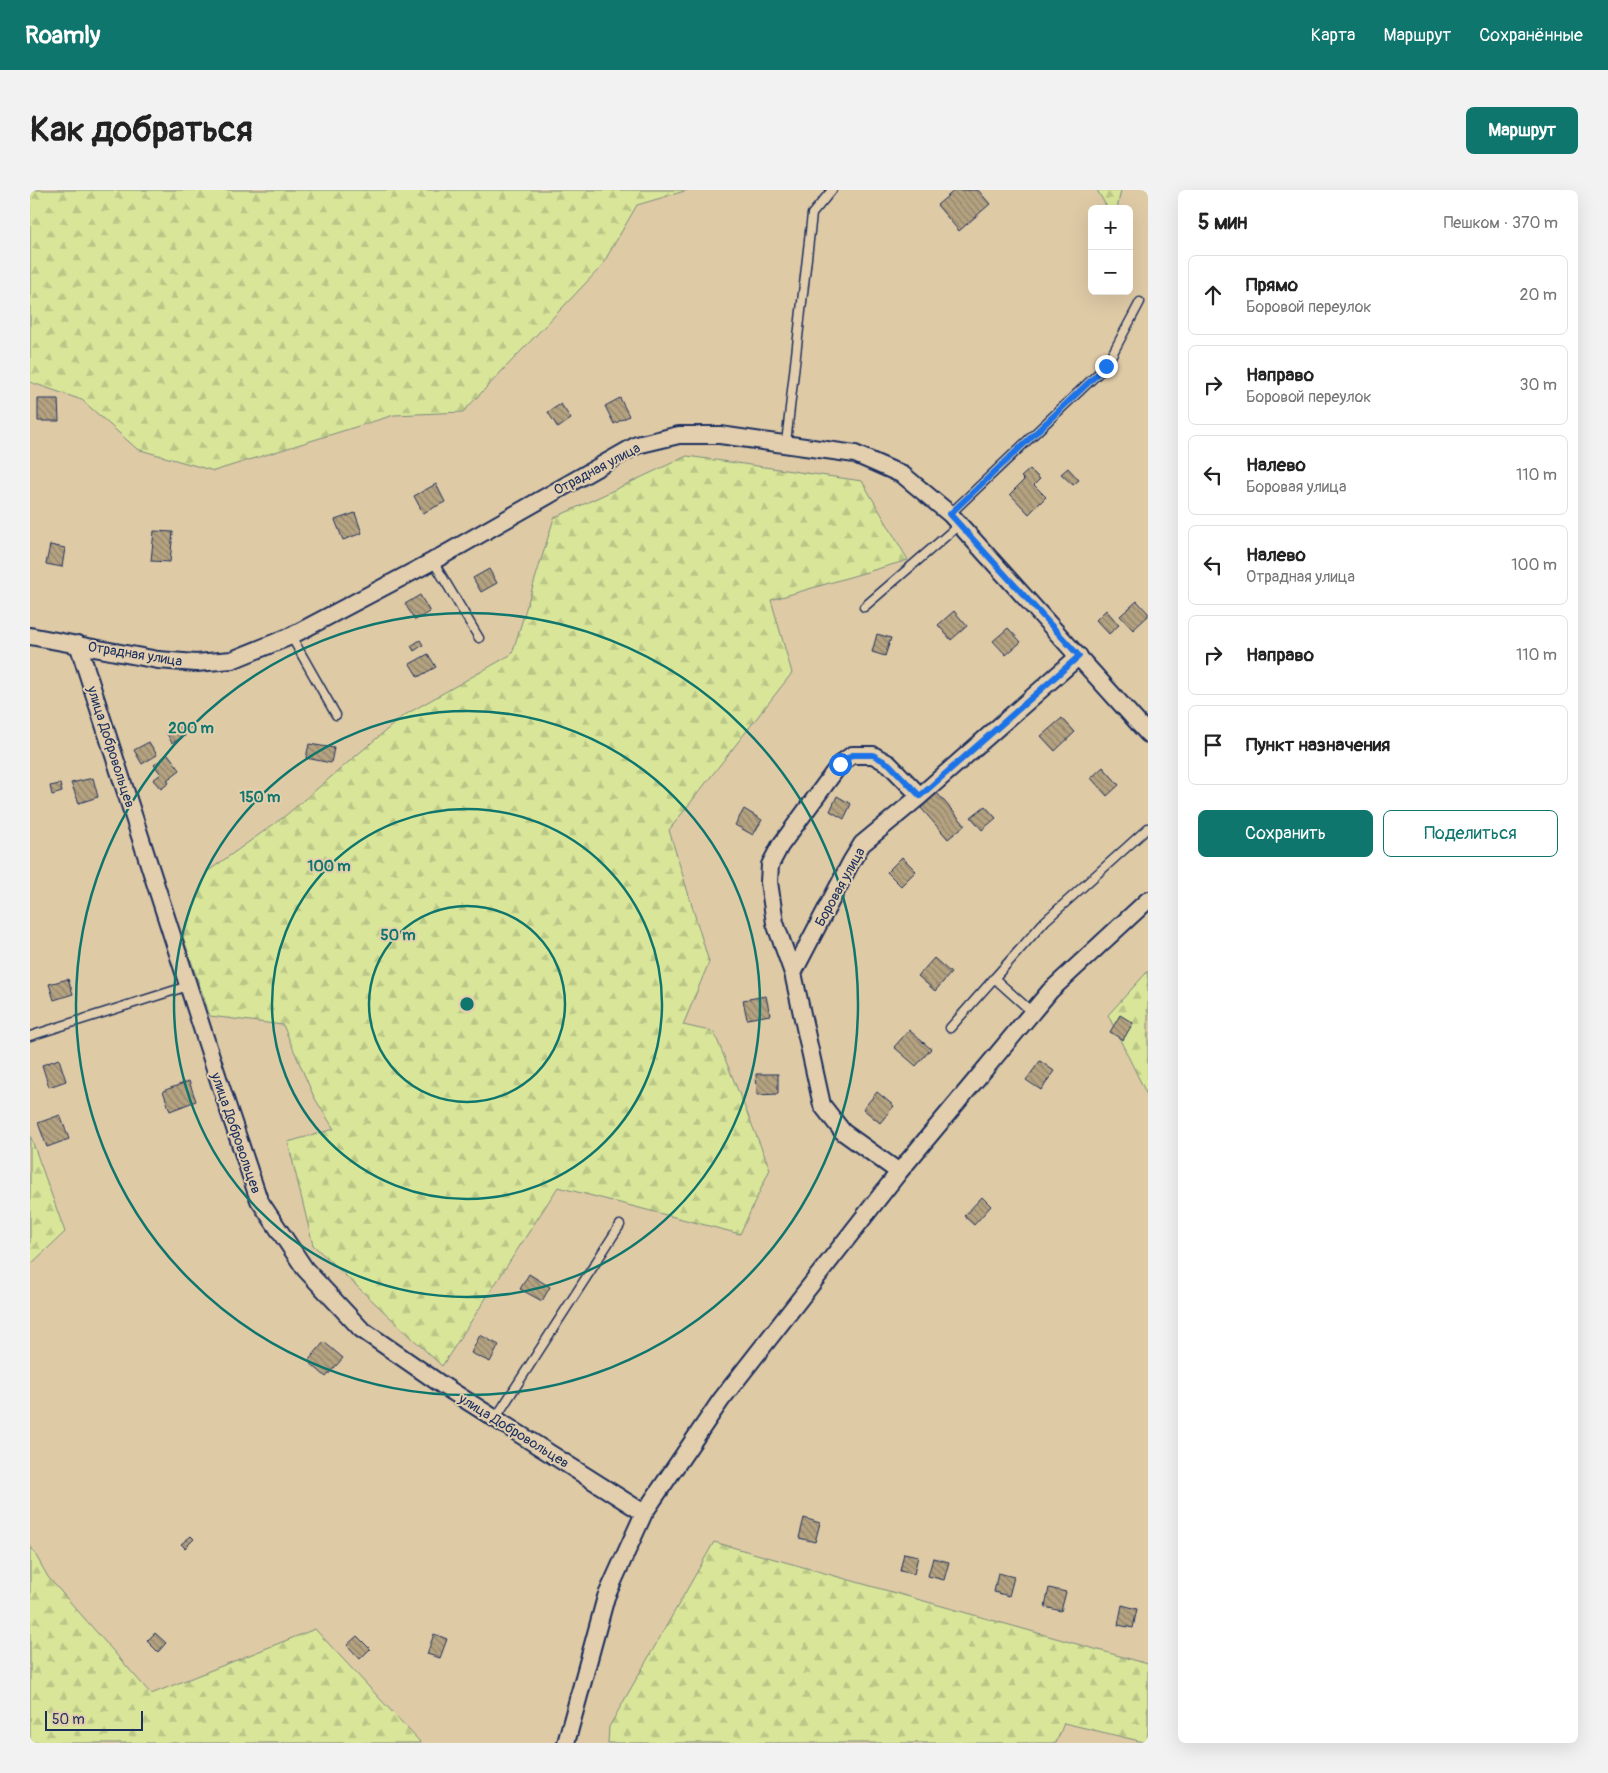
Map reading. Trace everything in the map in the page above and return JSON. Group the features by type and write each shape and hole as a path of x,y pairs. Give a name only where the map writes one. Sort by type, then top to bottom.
{"street":[{"name":"Отрадная улица","path":"30,636 158,660 196,663 232,660 291,636 433,560 637,445 679,435 720,435 855,454 903,475 955,519 1148,734"},
{"name":"улица Добровольцев","path":"78,644 259,1200 305,1269 361,1329 442,1386 644,1513"},
{"name":"Боровая улица","path":"793,973 862,844 920,796 1079,656"},
{"path":"899,1172 844,1132 822,1105 793,973 775,923 769,882 770,865 786,839 840,764 852,755 873,755 889,764 920,796"},
{"path":"566,1743 606,1597 644,1513 721,1400 899,1172 1032,1012 1050,991 1148,900"}],"lane":[{"path":"786,443 812,214 832,190"},
{"path":"864,607 955,519 1106,366 1140,302"},
{"path":"433,560 479,638"},
{"path":"291,636 336,715"},
{"path":"950,1028 1045,921 1148,828"},
{"path":"994,978 1032,1012"},
{"path":"30,1036 188,986"},
{"path":"495,1419 620,1225"}],"green space":[{"path":"30,190 688,190 637,205 601,267 463,412 394,415 214,471 137,449 82,400 30,382"},
{"path":"1097,190 1121,190 1118,205 1106,205"},
{"path":"687,456 862,481 908,560 771,600 792,673 669,830 709,962 683,1025 714,1032 770,1169 740,1234 558,1187 442,1366 313,1245 288,1142 334,1129 314,1097 283,1025 210,1016 183,937 207,872 285,816 403,716 512,654 554,518"},
{"path":"1148,971 1148,1097 1108,1015"},
{"path":"30,1135 65,1232 30,1265"},
{"path":"714,1542 1148,1664 1148,1743 1064,1723 1056,1743 608,1743 609,1727"},
{"path":"30,1545 48,1577 151,1694 315,1629 421,1743 30,1743"}],"building":[{"path":"955,190 978,190 990,204 959,231 937,205"},
{"path":"620,398 629,416 614,424 605,406"},
{"path":"38,399 58,399 59,421 38,421"},
{"path":"561,404 571,419 558,428 548,412"},
{"path":"1068,468 1079,480 1073,485 1061,474"},
{"path":"1030,469 1040,479 1034,485 1046,497 1029,514 1010,494 1024,480 1021,477"},
{"path":"436,484 445,502 423,513 414,496"},
{"path":"355,513 362,533 343,540 335,520"},
{"path":"154,531 173,532 170,562 151,561"},
{"path":"50,545 65,548 62,567 46,564"},
{"path":"489,569 497,583 481,592 473,578"},
{"path":"420,595 430,612 415,620 405,604"},
{"path":"1137,601 1148,613 1148,616 1133,630 1120,616"},
{"path":"1106,610 1119,625 1109,634 1096,620"},
{"path":"954,611 967,626 951,640 938,625"},
{"path":"1008,628 1021,642 1006,655 993,641"},
{"path":"877,634 891,638 885,656 872,652"},
{"path":"420,640 423,645 414,651 411,646"},
{"path":"428,654 436,667 418,677 410,664"},
{"path":"1062,718 1075,732 1055,751 1041,736"},
{"path":"179,725 185,736 172,743 166,732"},
{"path":"149,742 157,755 142,764 134,750"},
{"path":"309,744 334,748 331,763 306,758"},
{"path":"168,754 180,770 167,780 169,783 161,789 153,780 161,774 154,765"},
{"path":"1103,767 1119,785 1107,796 1091,778"},
{"path":"93,778 98,797 79,803 71,783"},
{"path":"60,784 62,792 52,795 50,786"},
{"path":"937,793 965,825 948,839 921,808"},
{"path":"837,796 851,804 844,819 830,811"},
{"path":"985,806 996,818 982,830 971,817"},
{"path":"744,809 762,820 753,835 735,825"},
{"path":"902,857 916,871 901,886 887,872"},
{"path":"934,958 951,973 935,991 918,976"},
{"path":"68,979 73,994 54,1000 49,984"},
{"path":"766,996 770,1015 747,1019 743,1000"},
{"path":"1120,1015 1133,1023 1123,1040 1110,1032"},
{"path":"909,1030 931,1049 916,1066 894,1047"},
{"path":"59,1059 66,1081 49,1087 42,1065"},
{"path":"1040,1061 1054,1071 1041,1090 1026,1080"},
{"path":"756,1074 778,1074 778,1094 757,1095"},
{"path":"189,1081 196,1101 170,1111 163,1091"},
{"path":"877,1092 894,1106 880,1123 863,1109"},
{"path":"60,1115 69,1139 47,1147 38,1123"},
{"path":"982,1197 991,1206 974,1225 964,1216"},
{"path":"529,1274 550,1287 542,1301 520,1289"},
{"path":"480,1335 499,1345 490,1362 471,1353"},
{"path":"324,1342 343,1358 326,1377 308,1361"},
{"path":"804,1518 820,1523 815,1542 799,1538"},
{"path":"191,1536 194,1539 185,1548 181,1544"},
{"path":"904,1553 918,1556 914,1574 900,1571"},
{"path":"933,1558 949,1562 944,1580 928,1576"},
{"path":"998,1573 1014,1577 1009,1596 994,1592"},
{"path":"1049,1588 1066,1592 1061,1611 1045,1607"},
{"path":"1122,1605 1137,1609 1133,1628 1118,1625"},
{"path":"155,1633 166,1643 158,1652 147,1641"},
{"path":"434,1634 447,1639 440,1658 427,1654"},
{"path":"357,1636 370,1649 360,1659 347,1645"}],"route":[{"path":"840,764 852,755 873,755 889,764 920,796 1079,656 950,514 1106,366"}]}
